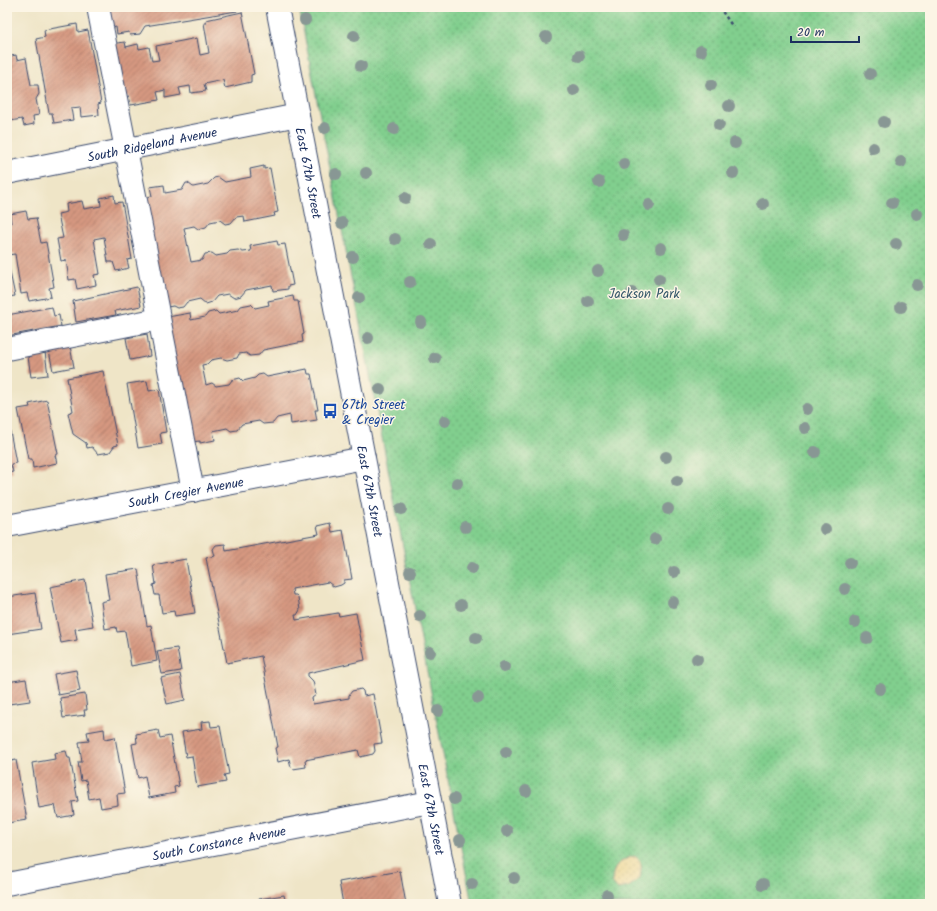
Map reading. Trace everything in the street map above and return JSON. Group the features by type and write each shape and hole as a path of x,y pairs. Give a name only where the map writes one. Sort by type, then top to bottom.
{"street":[{"path":"98,7 193,491"},
{"name":"East 67th Street","path":"277,7 450,904"},
{"name":"South Ridgeland Avenue","path":"7,173 298,114"},
{"path":"7,349 159,319"},
{"name":"South Cregier Avenue","path":"7,526 364,458"},
{"name":"South Constance Avenue","path":"7,884 430,802"}],"path":[{"path":"719,7 733,27"}],"green space":[{"name":"Jackson Park","path":"299,7 930,7 930,904 472,904"}],"sand":[{"path":"634,856 641,863 640,878 629,887 618,889 612,882 613,872 621,862"}],"building":[{"path":"108,7 236,7 237,11 145,26 140,34 130,35 129,32 117,34 116,27 112,28"},
{"path":"242,12 254,74 251,75 251,82 225,88 223,80 204,84 206,91 191,93 190,86 179,88 181,95 165,98 165,90 157,92 159,100 131,105 129,96 121,98 111,44 125,42 126,47 138,44 139,49 149,47 152,61 159,60 156,46 197,38 200,55 209,53 204,23 207,23 206,20"},
{"path":"77,24 78,32 88,30 101,103 98,104 99,115 81,117 80,107 71,108 73,120 54,123 52,113 49,113 36,39 45,37 44,30"},
{"path":"16,55 17,60 26,58 31,85 38,85 39,94 36,99 39,115 33,116 34,124 24,126 22,119 10,121 11,129 7,130 7,57"},
{"path":"264,166 264,169 270,168 278,212 274,213 275,216 245,222 244,216 236,217 231,223 225,224 220,220 210,222 206,227 198,229 194,226 184,228 191,262 202,260 205,254 212,253 216,256 227,254 230,251 251,251 250,246 277,241 278,245 285,244 293,285 288,286 288,289 273,291 272,285 246,290 241,296 234,298 228,294 217,296 212,302 206,304 200,299 187,302 183,307 177,308 173,306 162,308 140,198 152,196 150,187 164,185 165,193 182,190 186,183 193,187 208,184 214,178 218,177 225,182 251,177 250,169"},
{"path":"114,195 115,203 122,202 132,259 127,260 129,268 116,271 113,262 108,262 104,237 94,239 100,274 94,275 96,285 77,289 75,279 69,280 66,260 61,261 57,239 63,238 58,214 67,212 66,204 82,201 84,209 101,206 100,198"},
{"path":"26,211 28,219 36,218 41,243 46,242 54,287 49,288 51,297 29,301 27,293 21,294 15,254 7,255 7,223 11,223 10,214"},
{"path":"7,258 15,296 7,297"},
{"path":"137,287 141,306 115,311 116,315 76,322 73,301"},
{"path":"293,296 294,301 298,301 304,334 302,335 303,342 263,350 259,355 250,356 246,353 239,354 237,358 227,360 221,358 211,360 207,364 202,365 206,385 212,383 216,386 229,384 232,380 240,378 243,381 263,374 267,377 307,369 308,374 311,374 318,410 315,410 317,420 291,424 290,415 277,418 273,423 263,424 259,421 242,424 237,430 231,431 227,428 213,431 215,440 200,443 200,441 190,442 162,318 190,313 191,320 205,317 208,313 216,311 219,314 238,310 241,306 251,304 255,308 269,305 268,301"},
{"path":"52,307 54,316 59,315 61,326 7,336 7,315"},
{"path":"147,334 150,356 130,360 126,338"},
{"path":"70,346 74,367 53,371 49,351"},
{"path":"45,352 48,375 31,377 28,357 31,356 31,353"},
{"path":"103,371 118,445 114,446 110,452 98,454 92,447 87,448 86,443 73,434 68,413 73,411 67,378"},
{"path":"147,381 149,391 159,389 166,432 160,433 162,444 138,448 127,384"},
{"path":"47,400 58,454 55,455 57,463 33,468 32,459 28,459 18,409 30,407 29,404"},
{"path":"7,431 10,431 16,463 11,464 13,472 7,473"},
{"path":"330,523 332,532 343,530 352,579 344,580 344,583 334,587 328,582 292,589 293,595 298,597 300,610 297,615 295,615 296,620 338,613 339,616 356,613 365,660 308,673 308,676 313,681 316,695 312,698 313,704 349,698 352,691 361,689 364,696 373,694 382,743 374,744 375,751 373,754 360,757 358,750 305,760 306,767 293,769 289,759 278,762 275,748 278,747 261,656 227,663 206,558 215,556 213,549 216,545 225,544 226,551 319,534 317,526"},
{"path":"186,559 195,613 175,616 174,611 162,613 159,595 155,595 153,585 156,584 153,565"},
{"path":"138,569 147,626 151,625 157,661 131,666 125,631 117,632 116,627 105,629 101,602 109,600 105,574"},
{"path":"85,580 93,626 75,629 77,640 61,643 50,587"},
{"path":"35,593 41,629 7,634 7,597"},
{"path":"177,648 181,671 162,674 157,651"},
{"path":"76,670 80,691 58,695 54,674"},
{"path":"180,674 185,700 167,704 161,678"},
{"path":"26,679 30,701 9,704 7,682"},
{"path":"85,694 87,710 84,710 85,715 63,718 60,698"},
{"path":"210,721 211,727 220,726 229,774 224,775 226,782 197,787 192,756 186,757 182,732 202,729 201,722"},
{"path":"104,729 105,739 115,737 125,793 117,794 118,805 101,808 99,797 89,799 86,780 81,781 78,762 82,762 79,742 89,741 87,732"},
{"path":"158,730 160,738 170,736 179,786 174,787 175,793 149,798 145,776 138,778 132,744 137,743 136,734"},
{"path":"66,751 68,758 70,758 78,801 72,802 74,815 58,818 55,805 39,808 32,763 55,759 54,753"},
{"path":"16,760 27,820 7,823 7,762"},
{"path":"400,871 406,904 343,904 339,882"},
{"path":"284,895 286,904 260,904 259,899"}],"place":[{"name":"67th Street & Cregier","path":"330,411"}]}
